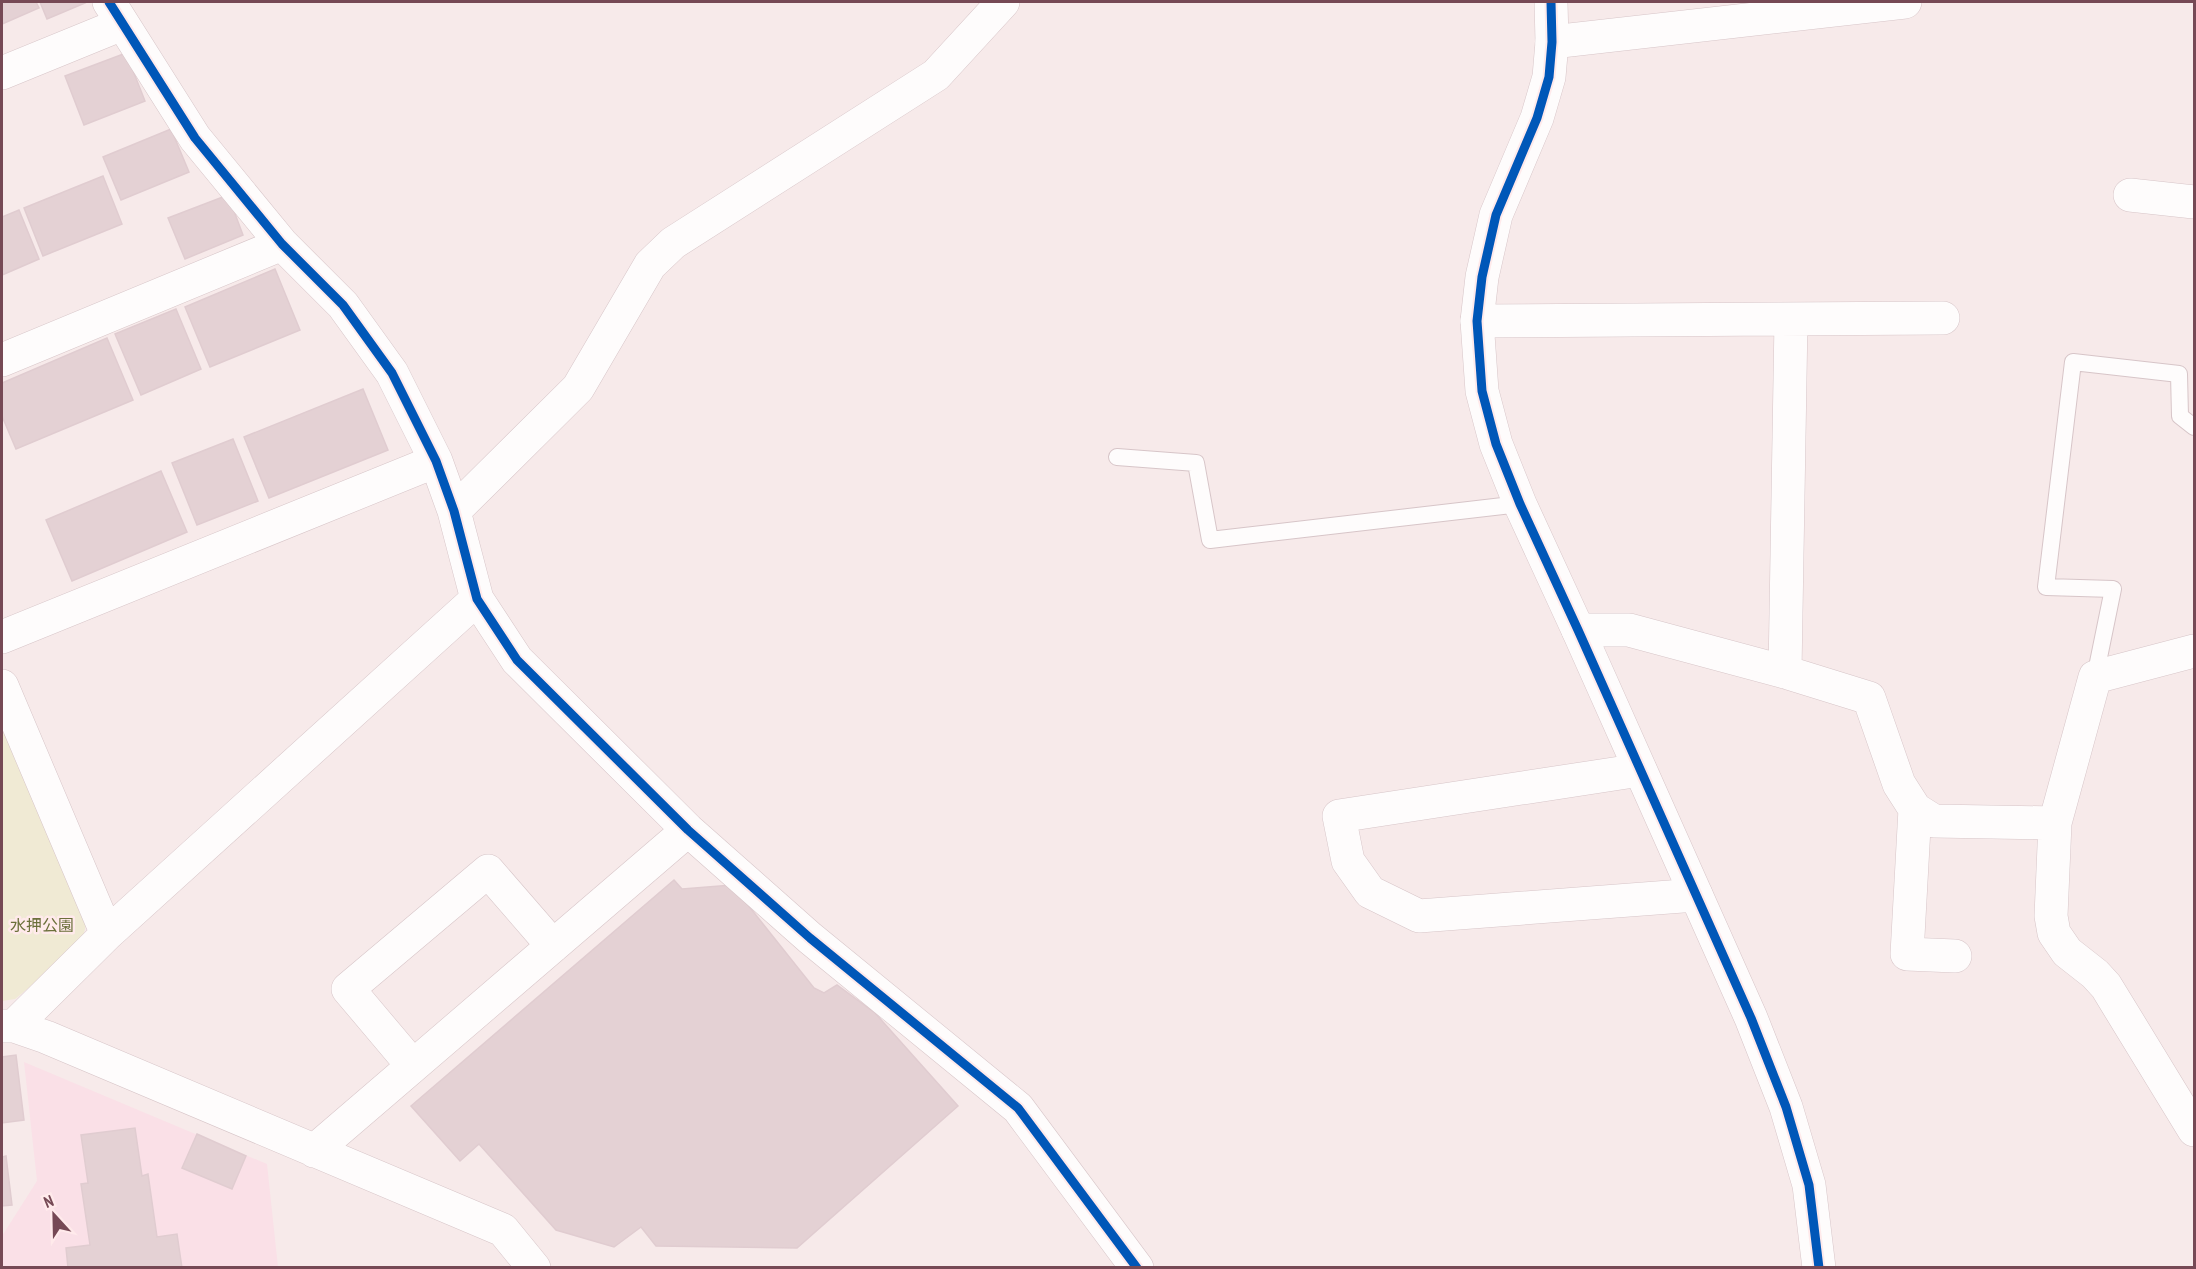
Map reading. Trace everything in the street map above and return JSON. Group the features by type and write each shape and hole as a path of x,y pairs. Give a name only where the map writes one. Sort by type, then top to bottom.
{"street":[{"path":"454,511 578,388 650,265 673,243 936,75 1003,2"},
{"path":"1551,2 1552,42 1549,77 1537,118 1496,215 1482,277 1476,321 1482,391 1496,444 1520,504 1751,1018 1786,1107 1809,1185 1819,1268"},
{"path":"1552,42 1905,2"},
{"path":"2,73 116,13 195,138 282,244 342,305 392,373 436,461 454,511 477,599 517,660 688,830 810,938 1018,1108 1137,1268"},
{"path":"2130,195 2194,202"},
{"path":"2,360 282,244"},
{"path":"1476,321 1943,318"},
{"path":"1785,672 1791,320"},
{"path":"2,637 436,461"},
{"path":"8,1026 477,599"},
{"path":"1578,630 1629,630 1785,672 1869,698 1899,784 1915,809 1934,821 2055,823"},
{"path":"2194,651 2095,677 2055,823 2051,916 2054,933 2067,952 2096,974 2106,986 2194,1130"},
{"path":"2,686 107,934"},
{"path":"1640,770 1339,816 1347,861 1370,892 1419,916 1696,895"},
{"path":"1915,809 1907,954 1955,956"},
{"path":"314,1151 688,830"},
{"path":"413,1066 348,989 488,871 552,946"},
{"path":"8,1026 46,1037 503,1230 534,1268"}],"lane":[{"path":"2095,677 2113,589 2046,587 2073,362 2179,374 2180,416 2194,427"},
{"path":"1117,457 1196,463 1210,540 1520,504"}],"shaded area":[{"path":"24,1062 267,1164 278,1267 2,1267 2,1236 37,1181"}],"green space":[{"name":"水押公園","path":"2,721 86,925 81,945 15,999 2,1001"}],"building":[{"path":"2,2 36,2 39,8 2,24"},
{"path":"40,2 84,2 85,3 47,19"},
{"path":"126,53 145,101 84,125 65,76"},
{"path":"171,129 189,172 121,200 103,157"},
{"path":"103,176 122,224 43,256 24,208"},
{"path":"228,195 243,235 185,259 168,218"},
{"path":"19,210 39,259 2,275 2,217"},
{"path":"275,269 300,330 210,367 185,307"},
{"path":"176,309 201,369 141,395 115,334"},
{"path":"107,338 133,400 16,449 2,416 2,383"},
{"path":"363,389 388,450 269,498 244,437"},
{"path":"233,439 258,501 197,525 172,463"},
{"path":"161,471 187,532 72,581 46,520"},
{"path":"674,880 682,889 732,885 814,988 824,993 837,985 875,1013 958,1106 797,1248 656,1246 641,1227 614,1247 556,1230 479,1144 460,1161 411,1106"},
{"path":"16,1055 24,1120 2,1123 2,1057"},
{"path":"135,1128 142,1176 148,1174 157,1237 177,1234 182,1268 68,1268 66,1248 90,1245 81,1184 88,1183 81,1135"},
{"path":"197,1134 246,1156 232,1189 182,1168"},
{"path":"6,1156 12,1205 2,1206 2,1157"}],"cycle path":[{"path":"109,2 195,138 282,244 343,305 392,373 436,461 454,511 477,599 517,660 688,830 810,938 1018,1108 1137,1268"},
{"path":"1551,2 1552,42 1549,77 1537,118 1496,215 1482,277 1477,321 1482,391 1496,444 1520,504 1751,1018 1786,1107 1809,1185 1819,1268"}]}
